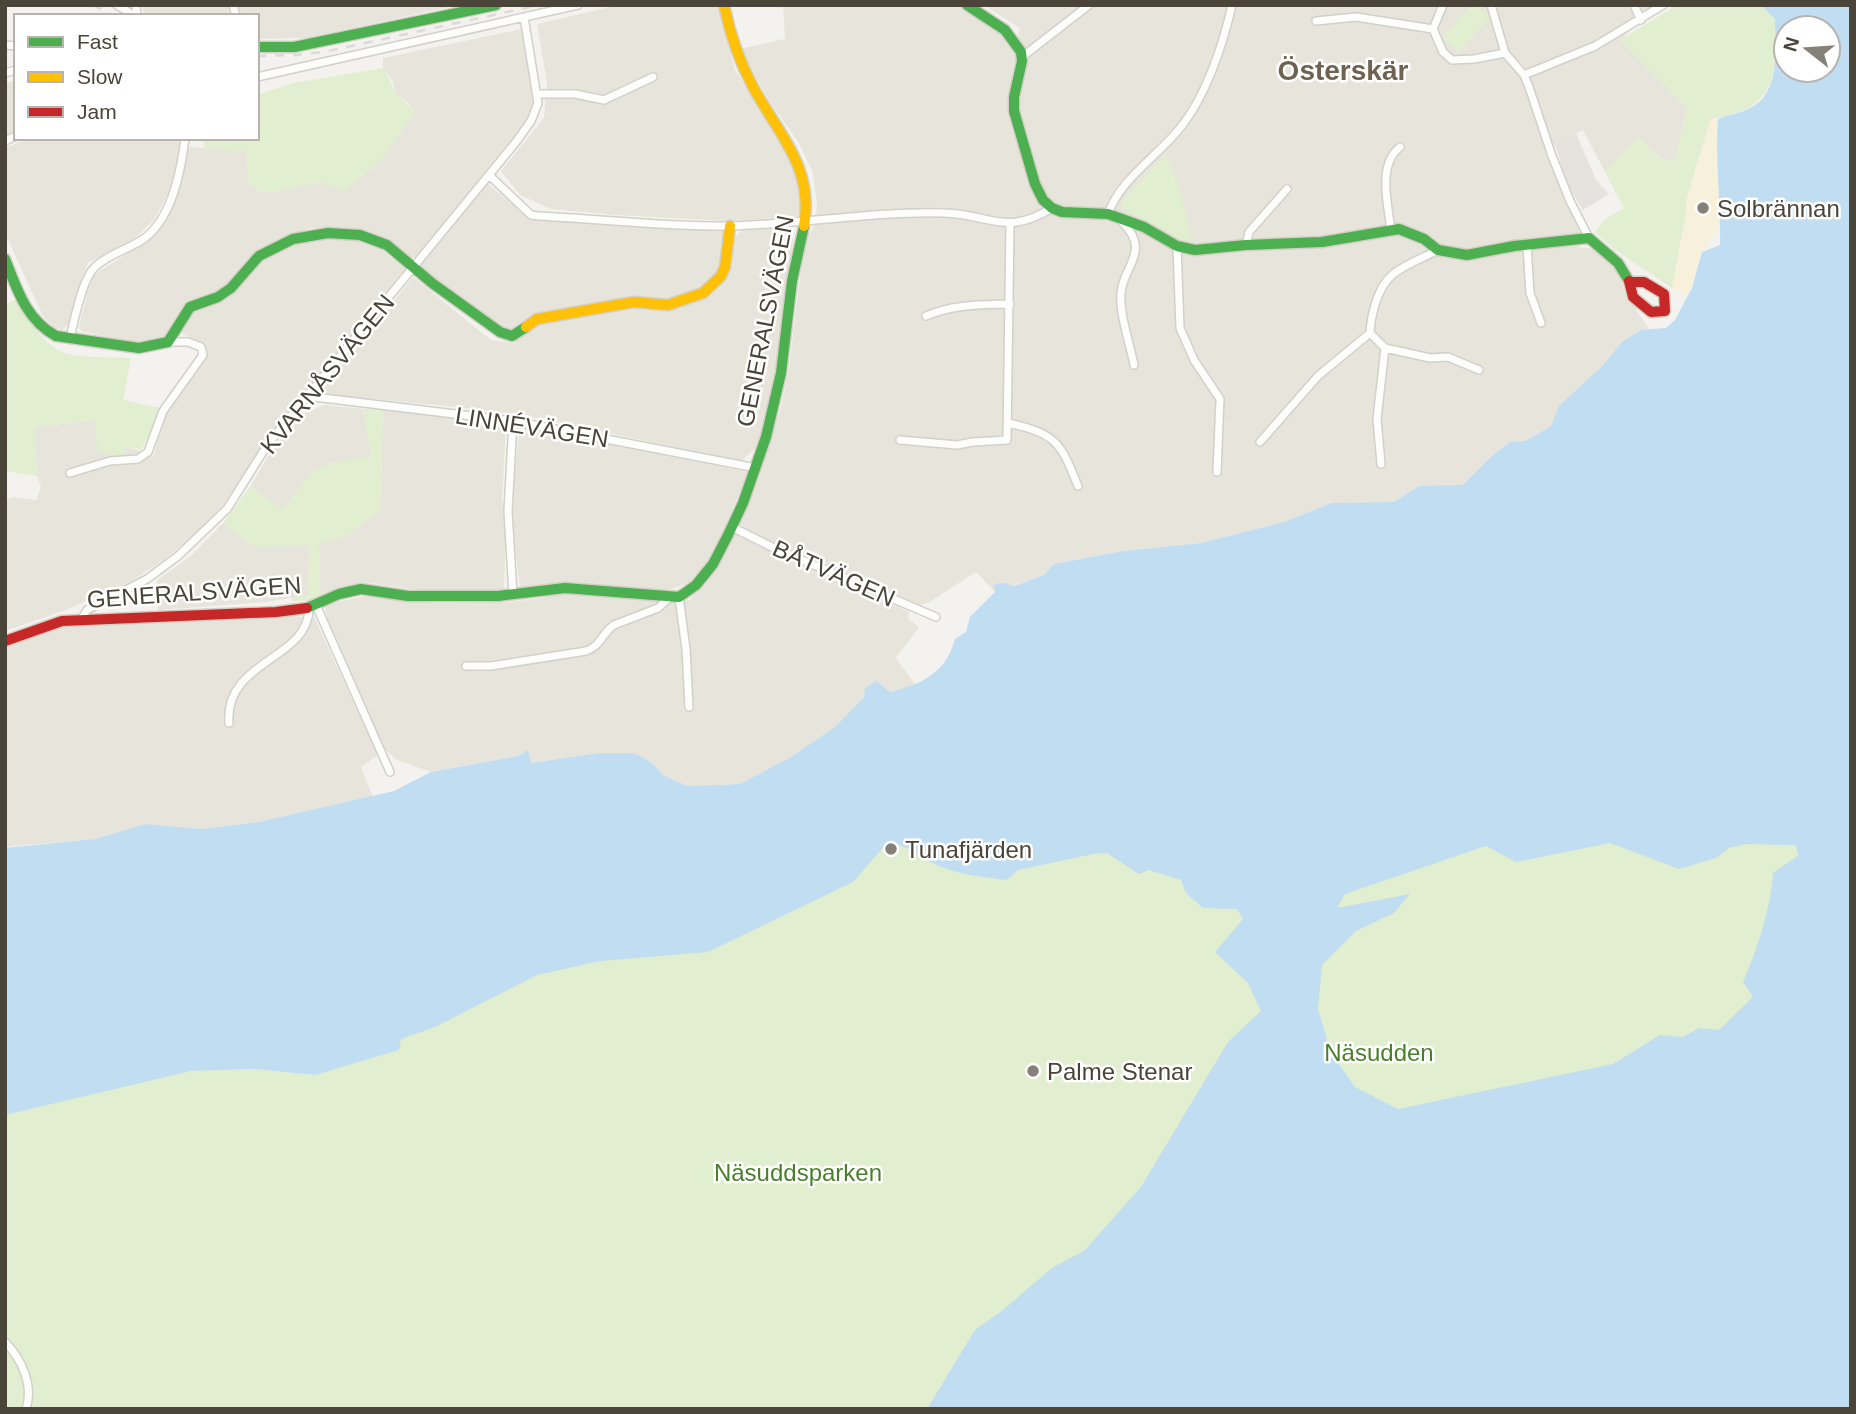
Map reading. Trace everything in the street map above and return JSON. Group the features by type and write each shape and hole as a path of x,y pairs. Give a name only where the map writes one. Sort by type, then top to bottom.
{"street":[{"path":"117,5 133,14"},
{"path":"259,47 294,47 328,41 496,5"},
{"path":"259,77 578,5"},
{"name":"GENERALSVÄGEN","path":"5,641 52,623 276,612 312,607 339,594 361,589 408,597 513,595 565,588 674,597 688,594 709,570 732,527 756,468 779,387 792,282 808,206 800,164 745,72 733,43 723,5"},
{"path":"967,5 1005,30 1022,57"},
{"path":"1089,5 1022,57 1014,97 1014,111 1035,184 1043,200 1052,208 1062,212 1112,215 1144,227 1177,246 1195,250 1331,242 1399,229 1416,234 1438,250"},
{"path":"1112,215 1119,191 1180,128 1189,114 1220,51 1232,5"},
{"path":"1443,5 1433,29 1443,52 1452,60 1505,53"},
{"path":"1491,5 1505,53 1524,75 1570,201 1589,238 1620,263 1632,282"},
{"path":"1634,5 1641,20"},
{"path":"1524,75 1595,46 1663,5"},
{"path":"1316,21 1356,17 1433,29"},
{"name":"KVARNÅSVÄGEN","path":"81,620 87,610 147,579 203,534 227,509 268,444 490,176 531,121 538,103 524,18"},
{"path":"537,94 575,94 604,100 653,77"},
{"path":"70,337 85,286 94,267 142,239 159,221 176,184 185,140"},
{"path":"1391,230 1387,168 1390,157 1400,147"},
{"path":"490,176 531,215 730,226 946,213 1010,224 1038,217 1052,208"},
{"path":"1245,245 1249,232 1287,189"},
{"path":"1112,215 1129,228 1135,253 1134,263 1121,292 1134,365"},
{"path":"900,440 957,445 1007,440 1010,224"},
{"path":"167,342 190,307 232,288 259,256 293,239 328,233 360,235 387,245 413,268 500,332 512,336 537,319 634,302 668,305 702,293 711,287 725,267 730,226"},
{"path":"1260,442 1318,376 1370,333 1379,296 1390,277 1438,250 1476,255 1527,245 1589,238"},
{"path":"1527,245 1530,293 1541,323"},
{"path":"1177,246 1180,328 1194,360 1220,399 1217,472"},
{"path":"5,260 33,319 46,332 56,336 139,348 167,342 188,342 201,347 203,355 163,411 148,452 138,459 110,461 70,473"},
{"path":"926,316 960,305 1010,304"},
{"path":"1370,333 1385,348 1420,356 1448,357 1479,370"},
{"path":"1381,464 1377,418 1385,348"},
{"name":"LINNÉVÄGEN","path":"306,396 513,421 756,468"},
{"path":"513,421 508,511 513,595"},
{"path":"1007,424 1034,429 1053,439 1064,452 1078,486"},
{"name":"BÅTVÄGEN","path":"732,527 781,551 936,617"},
{"path":"466,666 491,666 586,651 600,643 609,628 658,608 674,597 685,649 689,707"},
{"path":"229,723 228,709 246,678 253,669 293,642 305,626 312,607"},
{"path":"312,607 390,772"},
{"path":"5,1342 19,1356 27,1382 26,1409"}],"shaded area":[{"path":"143,5 229,5 231,14 147,14 143,12"},
{"path":"238,5 457,5 307,38 259,39 259,14 240,14"},
{"path":"619,5 718,5 735,70 796,165 802,195 800,214 794,217 729,221 615,215 551,209 520,195 501,171 544,118 547,83 537,24"},
{"path":"783,5 957,5 1002,33 1013,50 1020,28 984,5 1653,5 1621,40 1687,108 1675,161 1662,159 1638,137 1605,172 1583,130 1548,149 1580,226 1578,247 1594,249 1614,263 1626,295 1649,329 1641,330 1622,342 1551,426 1525,441 1510,443 1463,486 1419,486 1394,502 1331,503 1284,522 1201,543 1123,551 1054,564 1044,575 995,592 976,572 928,603 920,605 755,535 739,523 780,411 789,368 804,245 815,224 817,203 813,173 799,143 771,104 740,49 785,39"},
{"path":"522,29 534,100 531,113 502,154 416,257 411,257 397,246 363,231 332,227 310,228 287,237 235,281 219,291 195,299 183,307 165,337 155,342 140,344 82,331 79,327 95,274 150,239 159,228 178,191 187,147 246,151 249,186 267,193 320,182 380,161 415,112 395,93 393,82 383,68 383,58"},
{"path":"14,81 14,133 5,137 5,83"},
{"path":"1576,133 1596,180 1609,194 1583,210 1568,186 1555,145"},
{"path":"25,140 181,140 176,178 154,220 135,238 88,263 69,324 62,330 53,326 43,316 5,233 5,148"},
{"path":"488,184 529,218 724,229 720,265 717,273 705,286 675,300 626,300 543,311 509,330 437,283 420,264"},
{"path":"790,227 794,232 777,381 757,447 741,461 522,415 328,395 322,391 413,277 491,340 514,343 538,323 636,305 645,310 668,309 698,299 731,262 734,239 741,231"},
{"path":"309,237 347,237 376,245 405,269 267,440 225,503 196,533 164,560 128,583 63,611 5,631 5,500 13,497 36,500 41,487 37,476 34,427 96,420 127,447 154,456 165,402 206,344 181,333 187,314 230,296 267,256"},
{"path":"325,405 363,409 372,457 332,463 311,473 283,511 250,487 270,453 302,414"},
{"path":"383,409 460,416 506,425 502,500 506,525 504,592 427,591 364,582 327,592 320,591 319,544 346,536 380,510"},
{"path":"520,427 748,472 712,557 694,581 663,592 585,583 520,587 510,508"},
{"path":"223,523 257,547 309,546 308,595 267,602 158,610 157,580 191,556"},
{"path":"734,532 909,612 908,619 919,627 896,658 916,686 864,697 835,727 791,757 740,784 687,786 663,775 651,762 634,754 624,753 599,753 530,763 527,751 518,756 431,772 397,760 381,746 328,623 325,605 366,596 438,603 510,602 544,598 562,589 649,601 690,600"},
{"path":"314,617 378,755 361,767 373,797 259,822 202,829 145,824 95,839 5,847 5,647 55,626"}],"green space":[{"path":"1472,5 1477,5 1490,17 1459,52 1442,37"},
{"path":"1677,5 1761,5 1772,16 1772,77 1769,86 1752,106 1711,118 1686,201 1672,288 1614,249 1595,232 1604,220 1624,208 1605,172 1638,137 1661,159 1675,161 1687,109 1620,40"},
{"path":"383,68 397,95 415,112 380,161 345,191 320,182 268,193 249,186 246,151 204,150 203,140 259,140 259,94 293,83"},
{"path":"1165,154 1180,189 1192,242 1174,237 1123,210 1120,203"},
{"path":"17,299 30,322 56,349 70,355 131,358 123,400 159,408 152,432 141,450 127,447 120,456 97,452 95,420 34,427 37,476 5,471 5,305"},
{"path":"363,409 383,409 380,510 346,536 319,544 320,591 327,592 312,600 292,601 292,598 308,594 309,546 257,547 223,523 250,487 283,510 311,473 333,463 371,457"},
{"name":"Näsudden","path":"1851,571 1851,1147 1501,1409 5,1409 5,1112 191,1071 254,1069 315,1075 388,1053 353,928"}],"sand":[{"name":"Solbrännan","path":"1711,118 1718,119 1717,161 1721,231 1715,232 1702,252 1688,295 1672,288 1686,201"}],"water":[{"path":"1761,5 1851,5 1851,1409 927,1409 975,1330 1052,1268 1084,1251 1141,1187 1228,1042 1261,1011 1248,983 1215,952 1243,919 1237,909 1203,908 1186,893 1181,880 1149,870 1139,874 1107,853 1018,870 1007,880 954,871 888,842 853,882 708,952 600,961 537,975 435,1027 401,1039 399,1050 315,1075 254,1069 191,1071 5,1115 5,848 95,839 145,824 202,829 259,822 394,791 431,772 518,756 528,750 531,763 599,753 634,753 651,762 663,775 687,786 740,784 791,757 835,727 864,697 865,688 876,681 890,692 922,681 939,669 951,651 955,639 966,632 970,617 995,592 994,584 1014,586 1044,575 1054,564 1123,551 1201,543 1284,522 1331,503 1394,502 1419,486 1463,485 1510,442 1525,441 1551,426 1559,406 1602,366 1622,342 1641,330 1666,328 1675,320 1692,288 1702,252 1720,245 1718,119 1750,108 1767,92 1772,81 1772,84 1842,84 1842,14 1772,16","holes":["1610,843 1679,869 1716,858 1729,848 1746,844 1795,845 1799,855 1773,873 1762,929 1743,982 1753,997 1719,1030 1699,1028 1683,1037 1660,1035 1613,1064 1398,1109 1355,1087 1331,1053 1318,1009 1322,965 1356,931 1394,913 1410,894 1337,908 1345,894 1486,846 1516,862"]}],"railway":[{"path":"93,5 110,14"},
{"path":"259,56 324,52 539,5"}],"traffic: fast":[{"path":"259,47 294,47 496,5"},
{"path":"967,5 1005,30 1021,52 1014,111 1035,184 1043,200 1052,208 1062,212 1108,214 1144,227 1177,246 1195,250 1322,242 1399,229 1424,239 1438,250 1467,255 1514,246 1589,238 1618,263 1629,281"},
{"path":"307,608 339,594 361,589 408,596 498,596 565,588 679,597 696,585 713,564 728,535 743,503 766,437 781,373 792,281 804,226"},
{"path":"5,259 30,313 56,336 139,348 168,342 190,307 218,297 231,288 259,256 293,239 328,233 360,235 387,245 432,283 500,332 512,336 526,327"}],"traffic: slow":[{"path":"724,5 743,67 799,169 806,205 804,226"},
{"path":"526,327 537,319 634,302 668,305 703,293 721,276 725,267 730,226"}],"traffic: jam":[{"path":"1629,281 1633,297 1651,312 1665,311 1664,294 1644,282 1632,282"},
{"path":"5,641 62,621 276,612 307,608"}],"place":[{"name":"Solbrännan","path":"1703,208"},
{"name":"Tunafjärden","path":"891,849"},
{"name":"Palme Stenar","path":"1033,1071"}],"district":[{"name":"Österskär","path":"1343,70"}],"park label":[{"name":"Näsuddsparken","path":"798,1172"}]}
